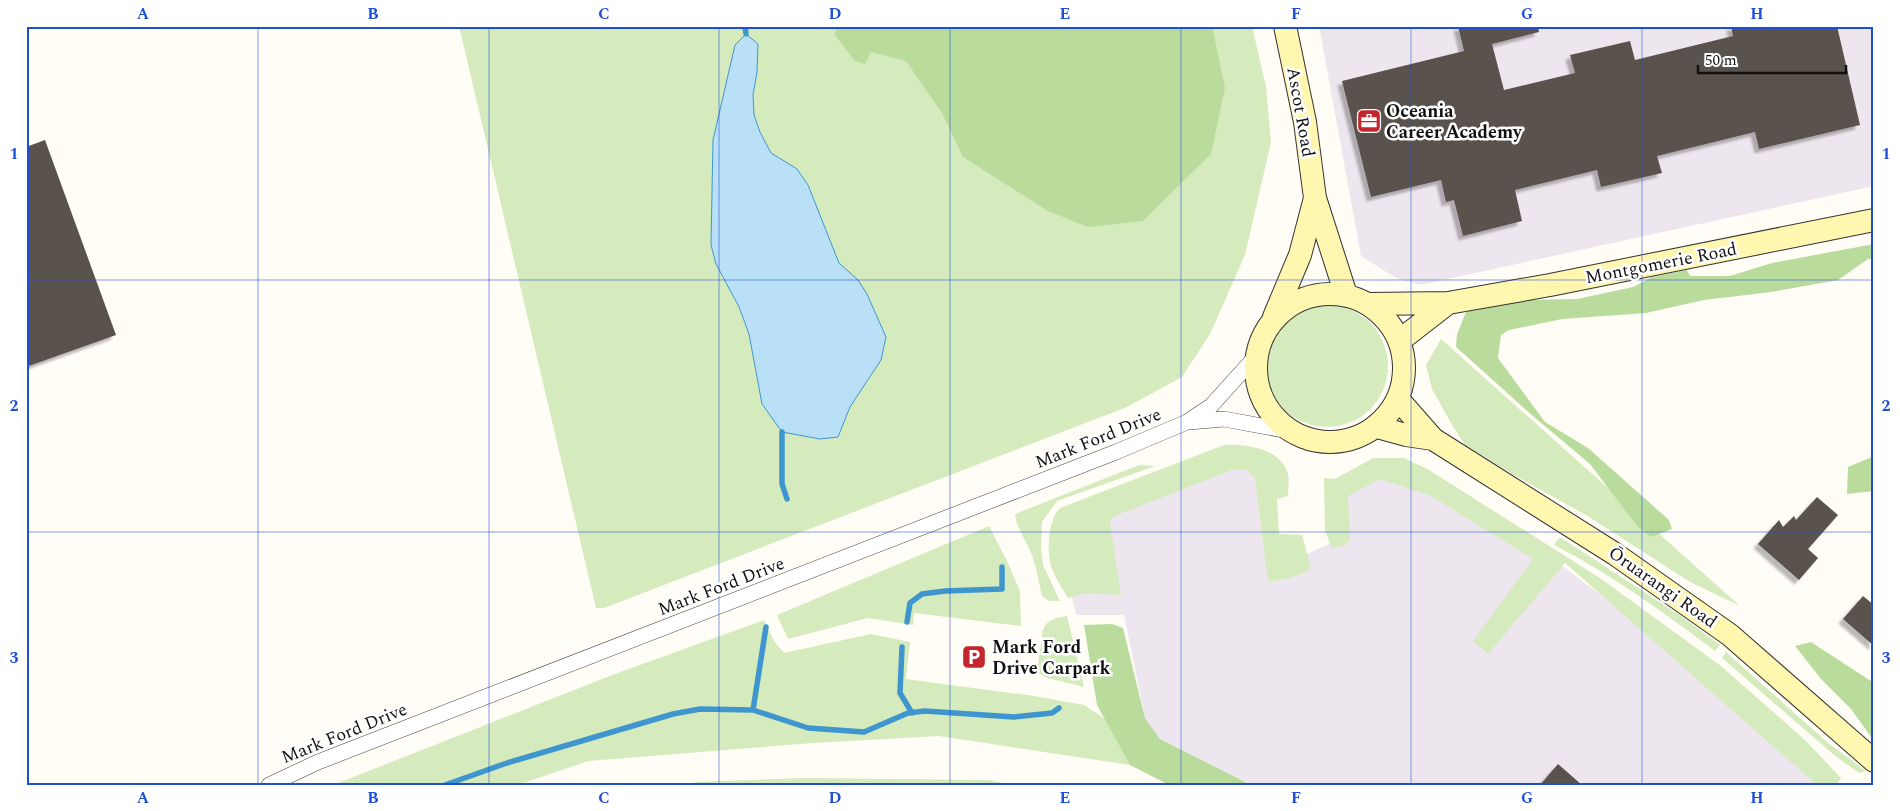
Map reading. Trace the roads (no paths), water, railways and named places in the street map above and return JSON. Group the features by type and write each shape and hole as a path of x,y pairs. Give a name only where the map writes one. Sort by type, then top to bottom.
{"street":[{"name":"Ascot Road","path":"1285,26 1305,122 1315,198 1346,295"},
{"name":"Ascot Road","path":"1273,320 1300,255 1315,198"},
{"name":"Montgomerie Road","path":"1368,304 1448,303 1550,285 1874,220"},
{"path":"1319,294 1346,295 1368,304 1387,320 1399,341 1404,360 1403,380 1398,399 1389,414 1376,427 1362,436 1346,442 1312,441 1289,431 1273,417 1262,398 1256,377 1256,356 1262,337 1273,320 1293,303 1319,294"},
{"name":"Montgomerie Road","path":"1399,341 1448,303"},
{"name":"Mark Ford Drive","path":"269,785 318,762 1116,452 1187,422 1211,406 1256,356"},
{"name":"Ōruarangi Road","path":"1398,399 1433,439 1577,528 1730,635 1874,761"},
{"name":"Mark Ford Drive","path":"1187,422 1224,419 1289,431"},
{"name":"Ōruarangi Road","path":"1376,427 1406,435 1433,439"}],"water":[{"path":"746,34 758,44 757,72 753,95 754,115 760,132 771,153 797,169 808,185 839,263 858,280 867,294 886,337 881,360 850,407 838,437 820,439 782,432 762,404 749,334 739,307 716,264 711,245 713,140 735,45"}],"waterway":[{"path":"745,26 746,34"},
{"path":"782,432 782,484 787,499"},
{"path":"907,622 910,603 922,594 945,591 1002,589 1002,567"},
{"path":"753,710 766,627"},
{"path":"902,647 900,693 912,713"},
{"path":"445,785 507,763 673,714 700,709 753,710 808,728 864,732 908,713 925,711 1014,717 1052,713 1059,708"}],"place":[{"name":"Oceania Career Academy","path":"1369,121"},
{"name":"Mark Ford Drive Carpark","path":"974,657"}]}
